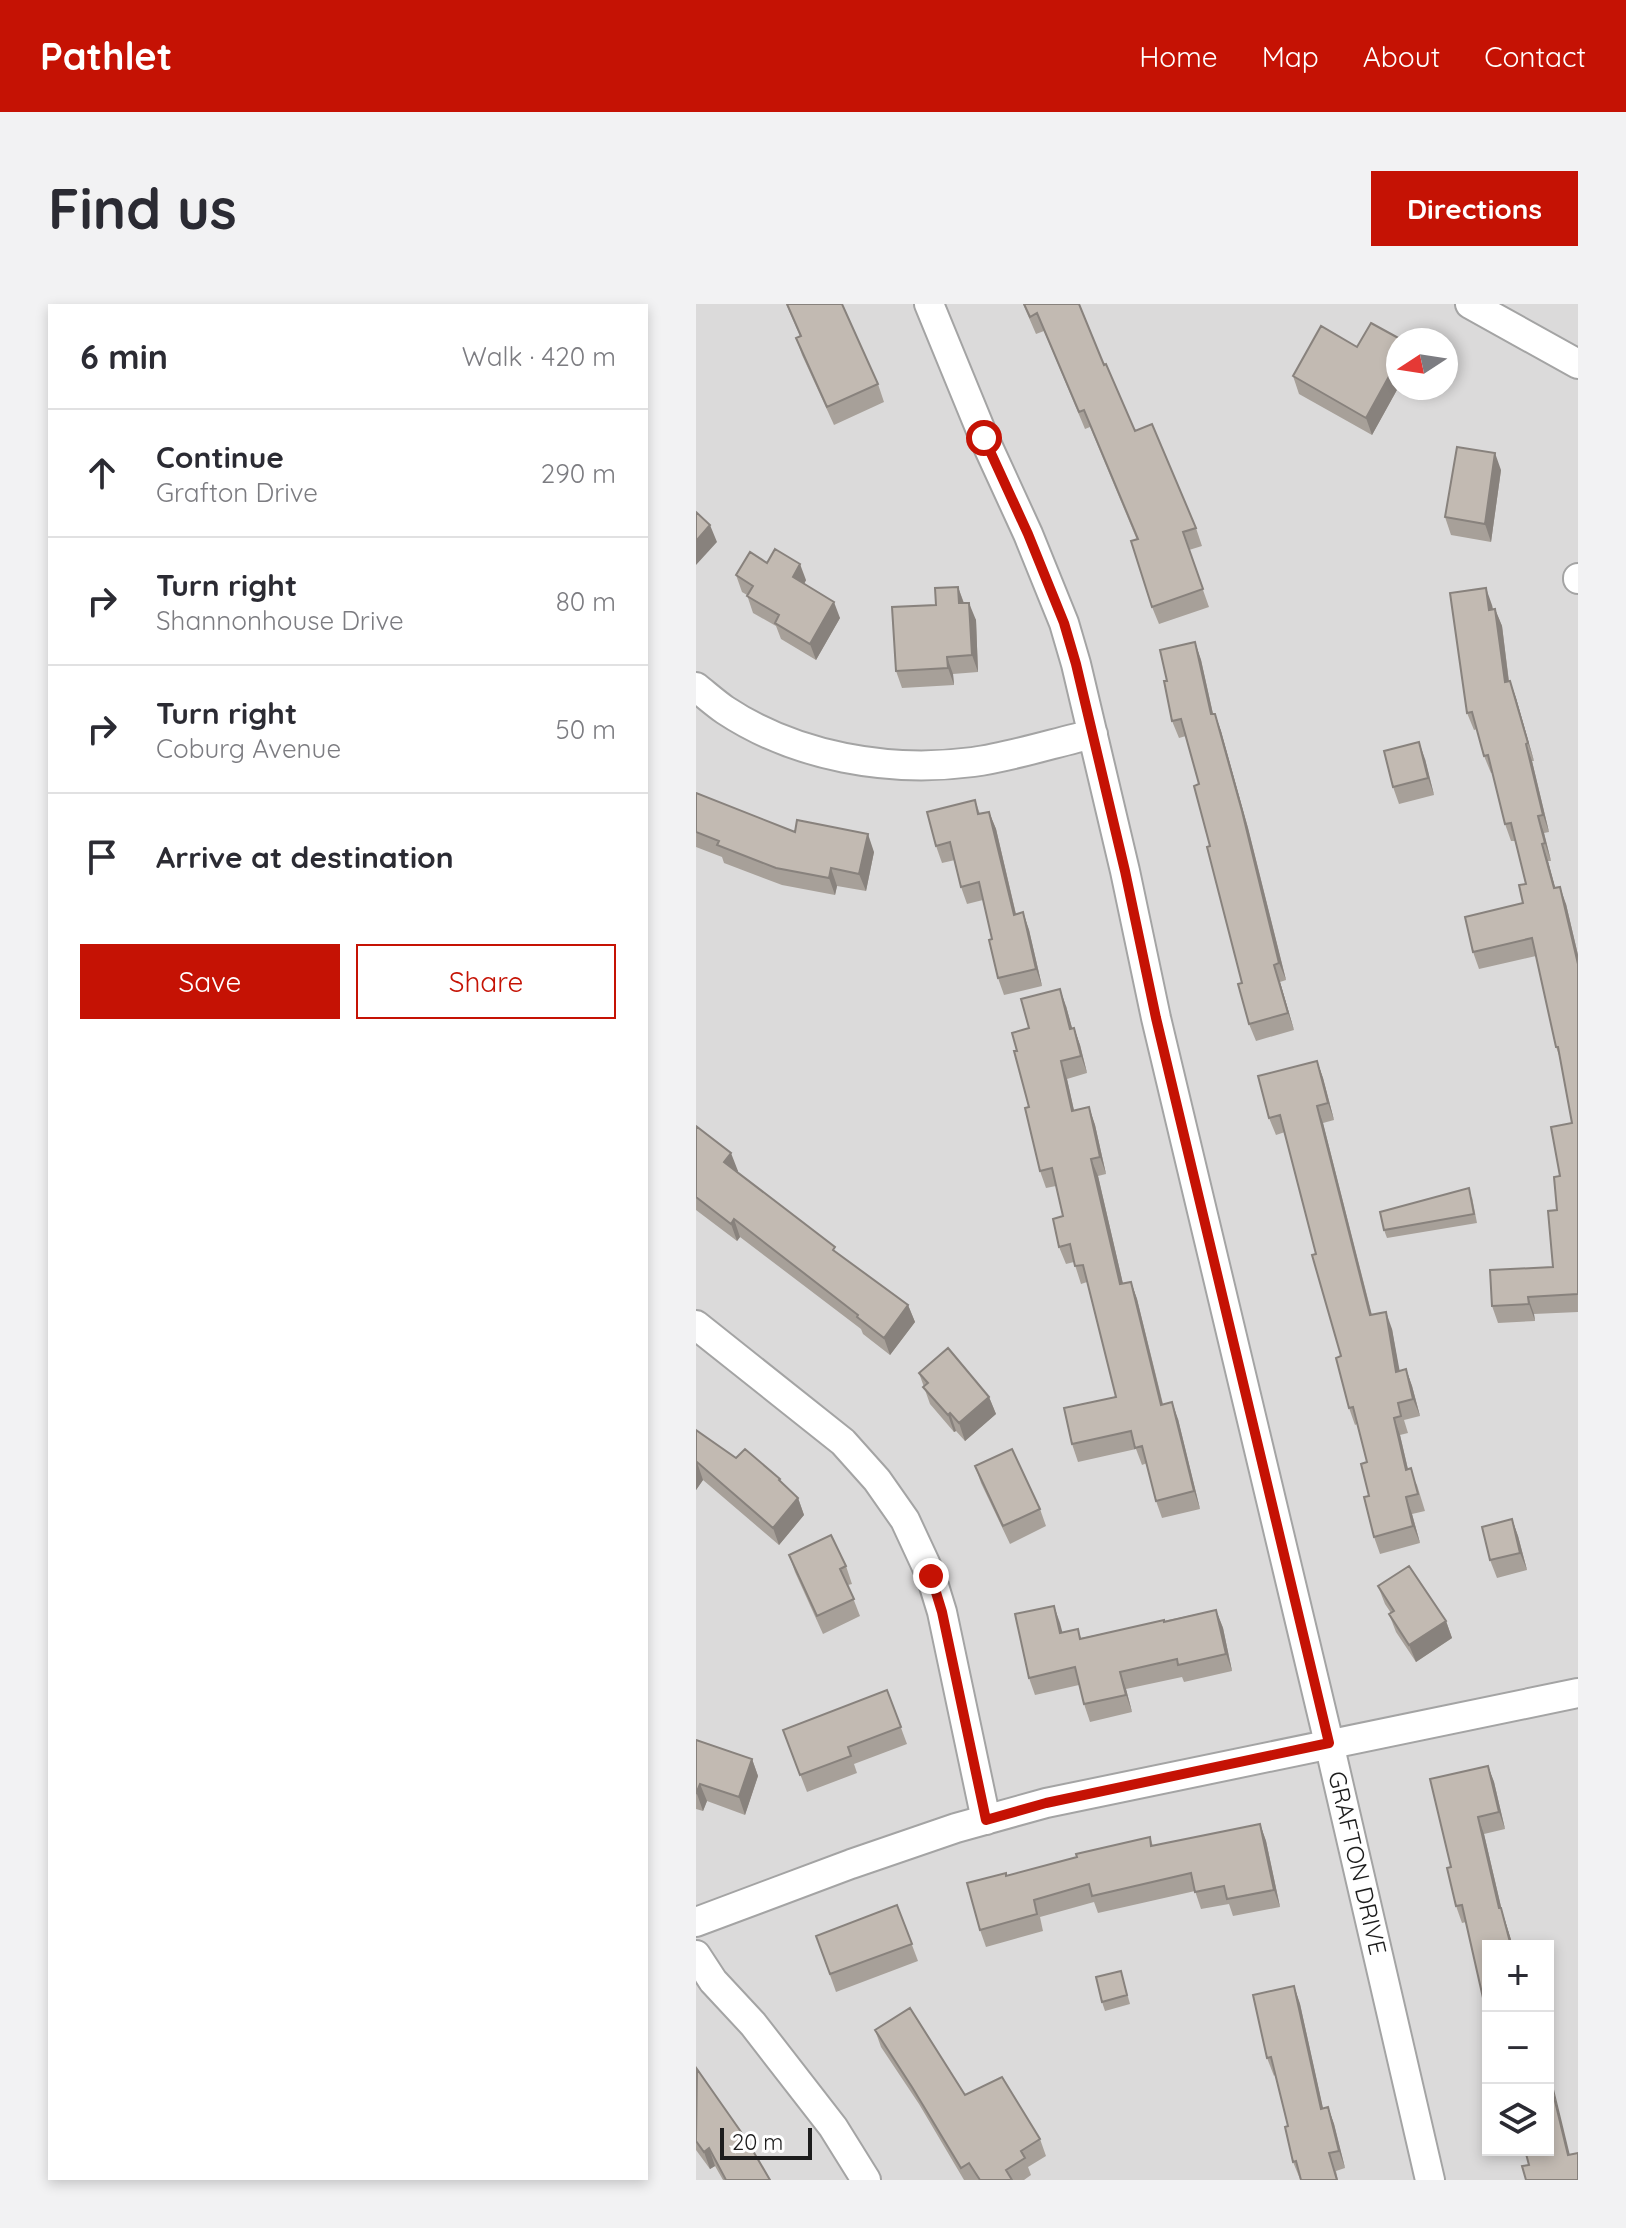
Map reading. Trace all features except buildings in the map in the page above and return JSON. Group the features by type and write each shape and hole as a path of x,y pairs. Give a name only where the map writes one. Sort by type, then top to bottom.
{"street":[{"name":"GRAFTON DRIVE","path":"929,304 984,438 1028,534 1064,623 1076,664 1430,2180"},
{"path":"1470,304 1578,364"},
{"path":"696,687 725,710 766,733 800,747 860,761 916,765 974,762 1093,734"},
{"path":"696,1325 843,1442 877,1480 905,1520 931,1576 942,1612 986,1820"},
{"path":"696,1922 956,1828 1046,1803 1578,1693"},
{"path":"696,1955 713,1981 753,2024 833,2127 866,2180"}],"shaded area":[{"path":"696,304 1578,304 1578,2180 696,2180"}],"route":[{"path":"931,1576 942,1612 986,1820 1046,1803 1329,1743 1156,1018 1076,664 1064,623 1028,534 984,438"}]}
